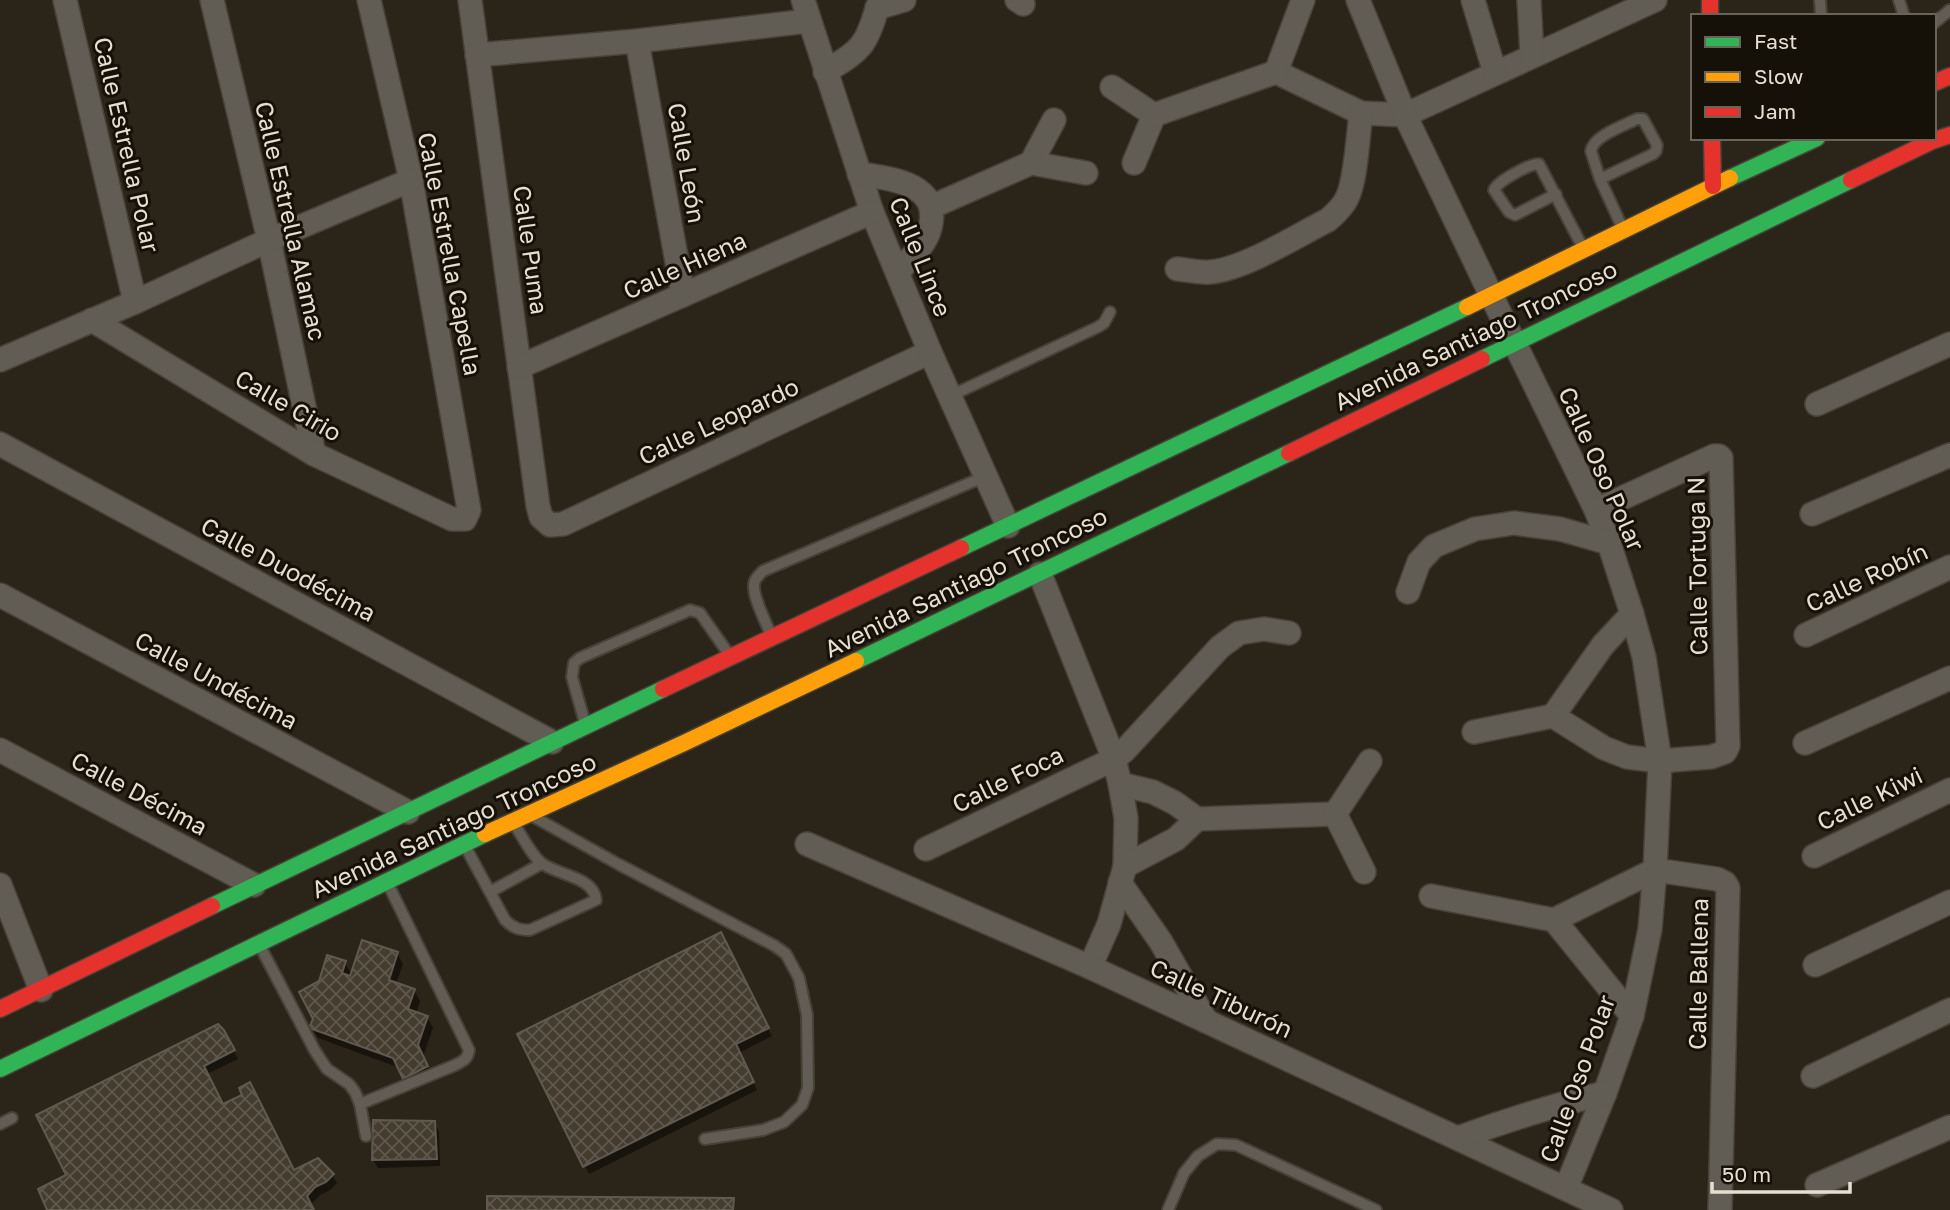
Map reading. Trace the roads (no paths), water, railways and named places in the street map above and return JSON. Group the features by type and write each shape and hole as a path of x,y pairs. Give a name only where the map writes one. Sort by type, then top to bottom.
{"main road":[{"name":"Avenida Santiago Troncoso","path":"0,1069 512,821 684,743 1040,574 1514,343 1950,135"},
{"path":"1712,140 1713,186"},
{"name":"Avenida Santiago Troncoso","path":"0,1009 731,656 1813,140"},
{"path":"1933,142 1950,145"}],"street":[{"name":"Calle Estrella Polar","path":"65,0 135,302"},
{"name":"Calle Estrella Alamac","path":"212,0 270,240 314,454"},
{"name":"Calle Estrella Capella","path":"369,0 411,180 469,510 465,519"},
{"name":"Calle Puma","path":"470,0 538,506"},
{"path":"825,72 857,53 870,32 872,4 904,0"},
{"path":"1276,72 1303,0"},
{"name":"Calle Oso Polar","path":"1357,0 1405,115 1596,510 1609,543 1644,657 1660,761 1656,870 1650,929 1632,1016 1605,1093 1566,1188"},
{"path":"1473,0 1495,73"},
{"path":"1529,0 1532,56"},
{"path":"1134,163 1154,115 1276,72 1361,113 1405,115 1655,0"},
{"path":"477,55 637,41 806,10"},
{"name":"Calle Lince","path":"806,10 872,212 930,352 1008,526"},
{"name":"Calle León","path":"637,41 683,295"},
{"path":"1112,87 1154,115"},
{"path":"1177,269 1207,272 1240,265 1328,220 1347,200 1361,113"},
{"path":"1031,163 1054,120"},
{"path":"931,207 1031,163 1086,173"},
{"path":"859,174 908,183 922,193 931,207 930,228 921,245 898,272"},
{"path":"0,360 411,180"},
{"name":"Calle Hiena","path":"519,367 872,212"},
{"name":"Calle Cirio","path":"92,320 314,454 452,519 465,519"},
{"path":"1817,404 1950,344"},
{"name":"Calle Leopardo","path":"538,506 541,517 550,525 563,524 930,352"},
{"name":"Calle Duodécima","path":"0,444 552,742"},
{"path":"1812,514 1950,455"},
{"name":"Calle Tortuga N","path":"1596,510 1714,456 1721,458 1728,746 1725,752 1712,757 1660,761"},
{"path":"1408,592 1419,562 1434,546 1475,529 1514,523 1560,529 1609,543"},
{"name":"Calle Robín","path":"1806,635 1950,567"},
{"path":"1040,574 1114,759 1126,818 1122,875 1109,924 1090,967"},
{"name":"Calle Undécima","path":"0,595 408,812"},
{"path":"1553,716 1596,654 1632,614"},
{"name":"Calle Foca","path":"926,849 1114,759 1220,647 1239,633 1264,629 1289,633"},
{"path":"1805,743 1950,678"},
{"path":"1474,732 1553,716 1604,748 1627,757 1660,761"},
{"name":"Calle Décima","path":"0,750 254,885"},
{"path":"1335,814 1370,761"},
{"path":"1120,784 1153,792 1175,803 1197,819 1335,814"},
{"name":"Calle Kiwi","path":"1814,856 1950,790"},
{"path":"1335,814 1364,872"},
{"path":"1122,875 1176,839 1197,819"},
{"name":"Calle Tiburón","path":"807,844 1090,967 1611,1210"},
{"path":"1431,896 1555,920 1656,870"},
{"name":"Calle Ballena","path":"1656,870 1722,880 1728,888 1720,1210"},
{"path":"1122,875 1206,1021"},
{"path":"0,885 41,990"},
{"path":"1815,965 1950,901"},
{"path":"1555,920 1632,1016"},
{"path":"1813,1076 1950,1010"},
{"path":"1458,1138 1553,1106 1605,1093"},
{"path":"1817,1185 1950,1127"}],"lane":[{"path":"1936,21 1950,10"},
{"path":"1600,179 1656,151 1657,145 1643,119 1637,119 1592,144 1591,151 1600,179 1623,229"},
{"path":"1556,194 1515,215 1509,212 1494,190 1497,184 1537,163 1556,194 1583,249"},
{"path":"950,396 1098,327 1104,323 1110,312"},
{"path":"772,638 755,594 756,578 763,571 986,476"},
{"path":"586,726 572,677 574,663 580,658 690,610 700,613 731,656"},
{"path":"528,814 775,946 786,954 793,966 799,978 807,1015 808,1088 802,1105 784,1122 763,1130 705,1139"},
{"path":"465,845 505,920 520,930 530,930 596,900 594,892 584,882 541,864 512,821"},
{"path":"490,892 541,864"},
{"path":"360,1104 453,1066 466,1059 469,1053 387,882"},
{"path":"259,943 315,1051 327,1069 349,1084 355,1092 366,1136"},
{"path":"0,1125 12,1118"},
{"path":"1168,1210 1184,1173 1198,1156 1217,1144 1236,1145 1376,1210"}]}
